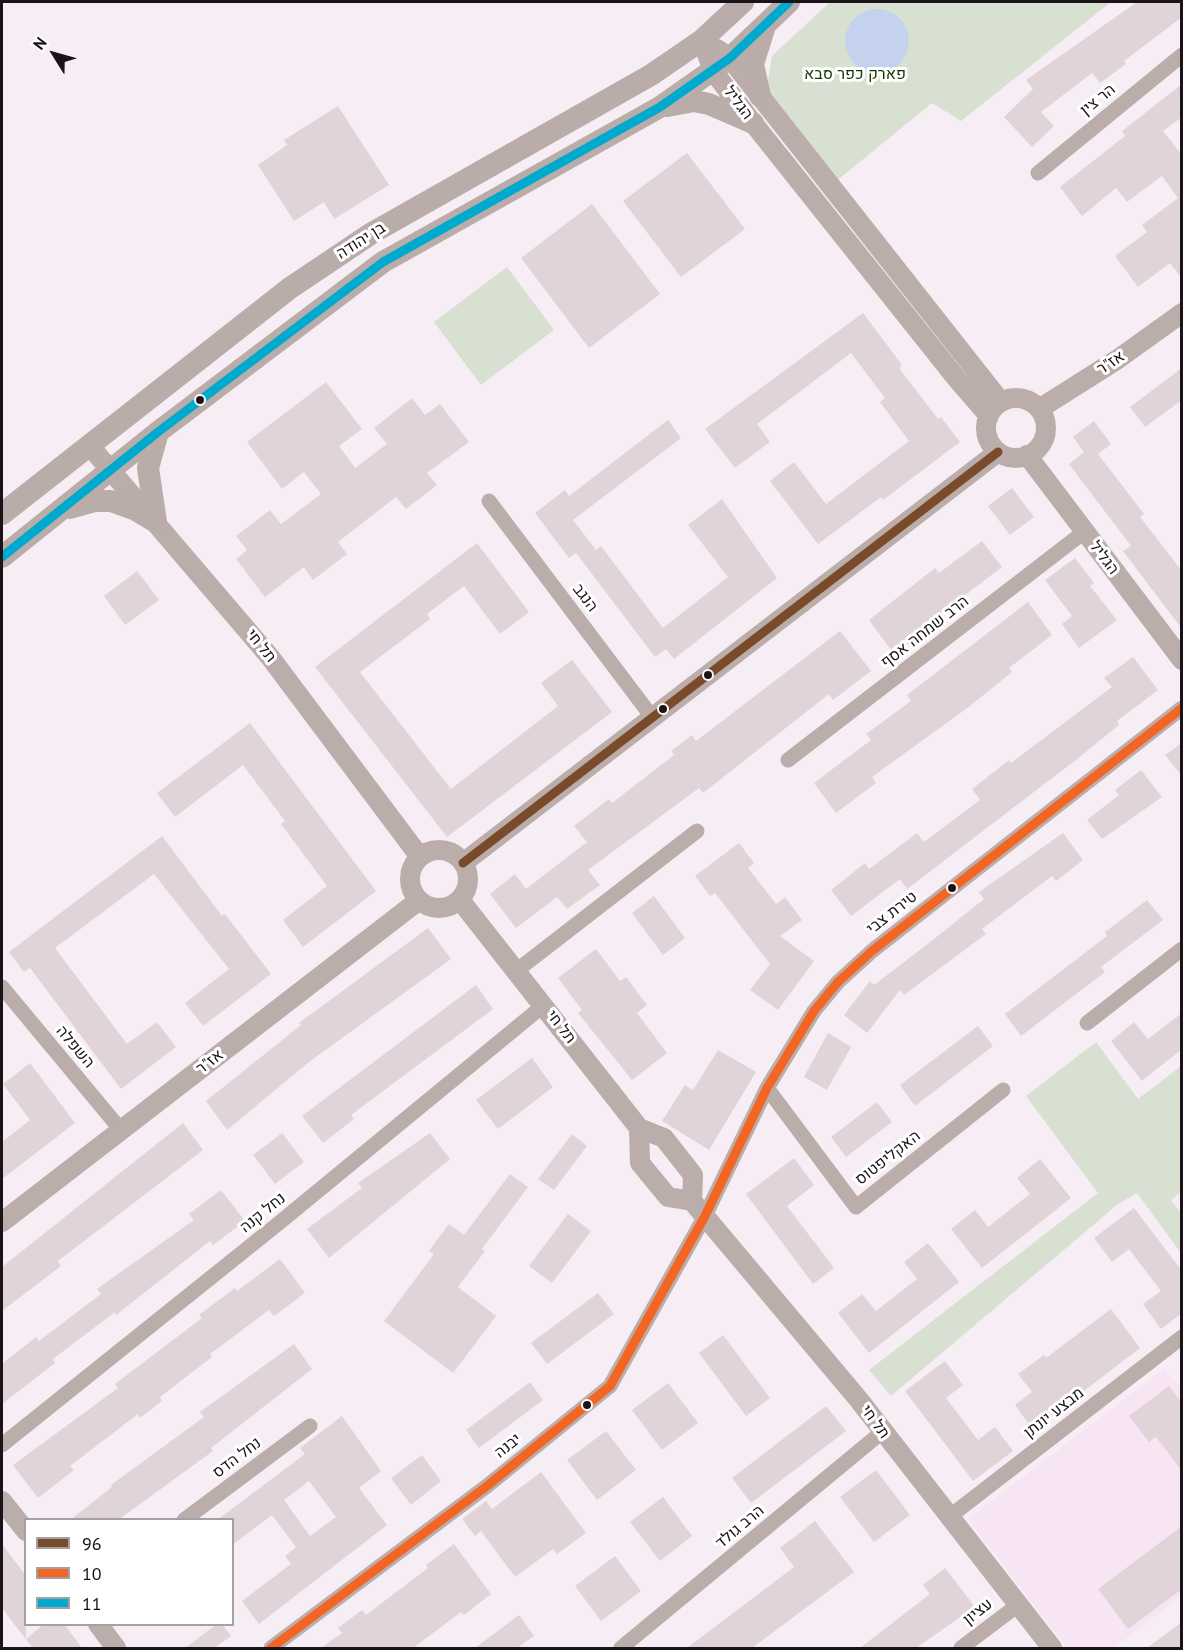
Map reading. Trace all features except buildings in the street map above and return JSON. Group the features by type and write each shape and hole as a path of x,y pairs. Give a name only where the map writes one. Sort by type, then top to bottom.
{"main road":[{"name":"בן יהודה","path":"2,514 290,288 372,233 651,75 702,40 742,2"},
{"name":"בן יהודה","path":"2,557 158,432 383,261 660,107 722,64 789,2"},
{"path":"760,96 753,64 765,26"},
{"path":"660,107 694,101 702,102 728,110 753,123"},
{"path":"156,522 150,495 148,468 158,432"},
{"path":"60,512 96,501 111,501 125,505 156,522"}],"street":[{"name":"הגליל","path":"702,40 722,64 760,96 995,409"},
{"name":"הר צין","path":"1038,173 1182,55"},
{"name":"הגליל","path":"722,64 753,123 957,380 995,409"},
{"name":"אז\"ר","path":"1039,409 1118,359 1182,313"},
{"path":"1009,399 1025,399 1039,409 1046,426 1041,444 1027,456 1017,458 998,452 988,439 986,431 995,409 1009,399"},
{"name":"תל חי","path":"88,446 156,522 270,657 420,857"},
{"path":"463,863 998,452"},
{"name":"הגליל","path":"1027,456 1182,660"},
{"name":"הנגב","path":"489,501 652,717"},
{"name":"הרב שמחה אסף","path":"789,760 1084,531"},
{"name":"טירת צבי","path":"699,1208 814,1011 838,982 872,951 1182,708"},
{"path":"516,971 697,831"},
{"path":"437,850 447,851 463,863 468,882 460,900 446,907 435,908 418,902 411,885 411,875 420,857 437,850"},
{"name":"תל חי","path":"460,900 639,1128 664,1138 693,1175 699,1208 859,1400 1052,1648"},
{"name":"אז\"ר","path":"2,1222 418,902"},
{"path":"1087,1023 1182,949"},
{"name":"השפלה","path":"2,987 121,1130"},
{"name":"נחל קנה","path":"2,1445 279,1224 544,1005"},
{"name":"האקליפטוס","path":"767,1088 856,1207 1003,1090"},
{"path":"639,1128 640,1163 668,1197 699,1208"},
{"name":"יבנה","path":"271,1648 487,1486 610,1386 699,1208"},
{"name":"מבצע יונתן","path":"949,1517 1182,1336"},
{"name":"נחל הדס","path":"187,1518 310,1426"},
{"name":"הרב גולד","path":"621,1648 882,1432"},
{"path":"2,1501 24,1528"},
{"name":"עציון","path":"961,1648 1018,1605"},
{"path":"100,1626 116,1648"}],"shaded area":[{"path":"1165,1368 1181,1389 1181,1596 1113,1648 1067,1648 968,1519"}],"green space":[{"name":"פארק כפר סבא","path":"830,2 1111,2 961,121 932,103 834,183 766,94 772,56"},
{"path":"507,267 554,330 481,385 434,322"},
{"path":"1096,1042 1138,1099 1181,1066 1181,1192 1171,1200 1181,1213 1181,1253 1137,1193 1118,1204 891,1396 869,1370 1098,1193 1026,1096"}],"water":[{"path":"877,9 889,11 900,18 907,29 909,41 907,53 900,64 889,71 877,73 865,71 854,64 847,53 845,41 847,29 854,18 865,11"}],"transit line":[{"name":"11","path":"2,557 158,432 383,262 660,107 730,58 789,2"},
{"name":"96","path":"463,863 998,452"},
{"name":"10","path":"271,1648 487,1486 610,1386 705,1216 767,1088 814,1011 838,982 872,951 1182,708"}]}
